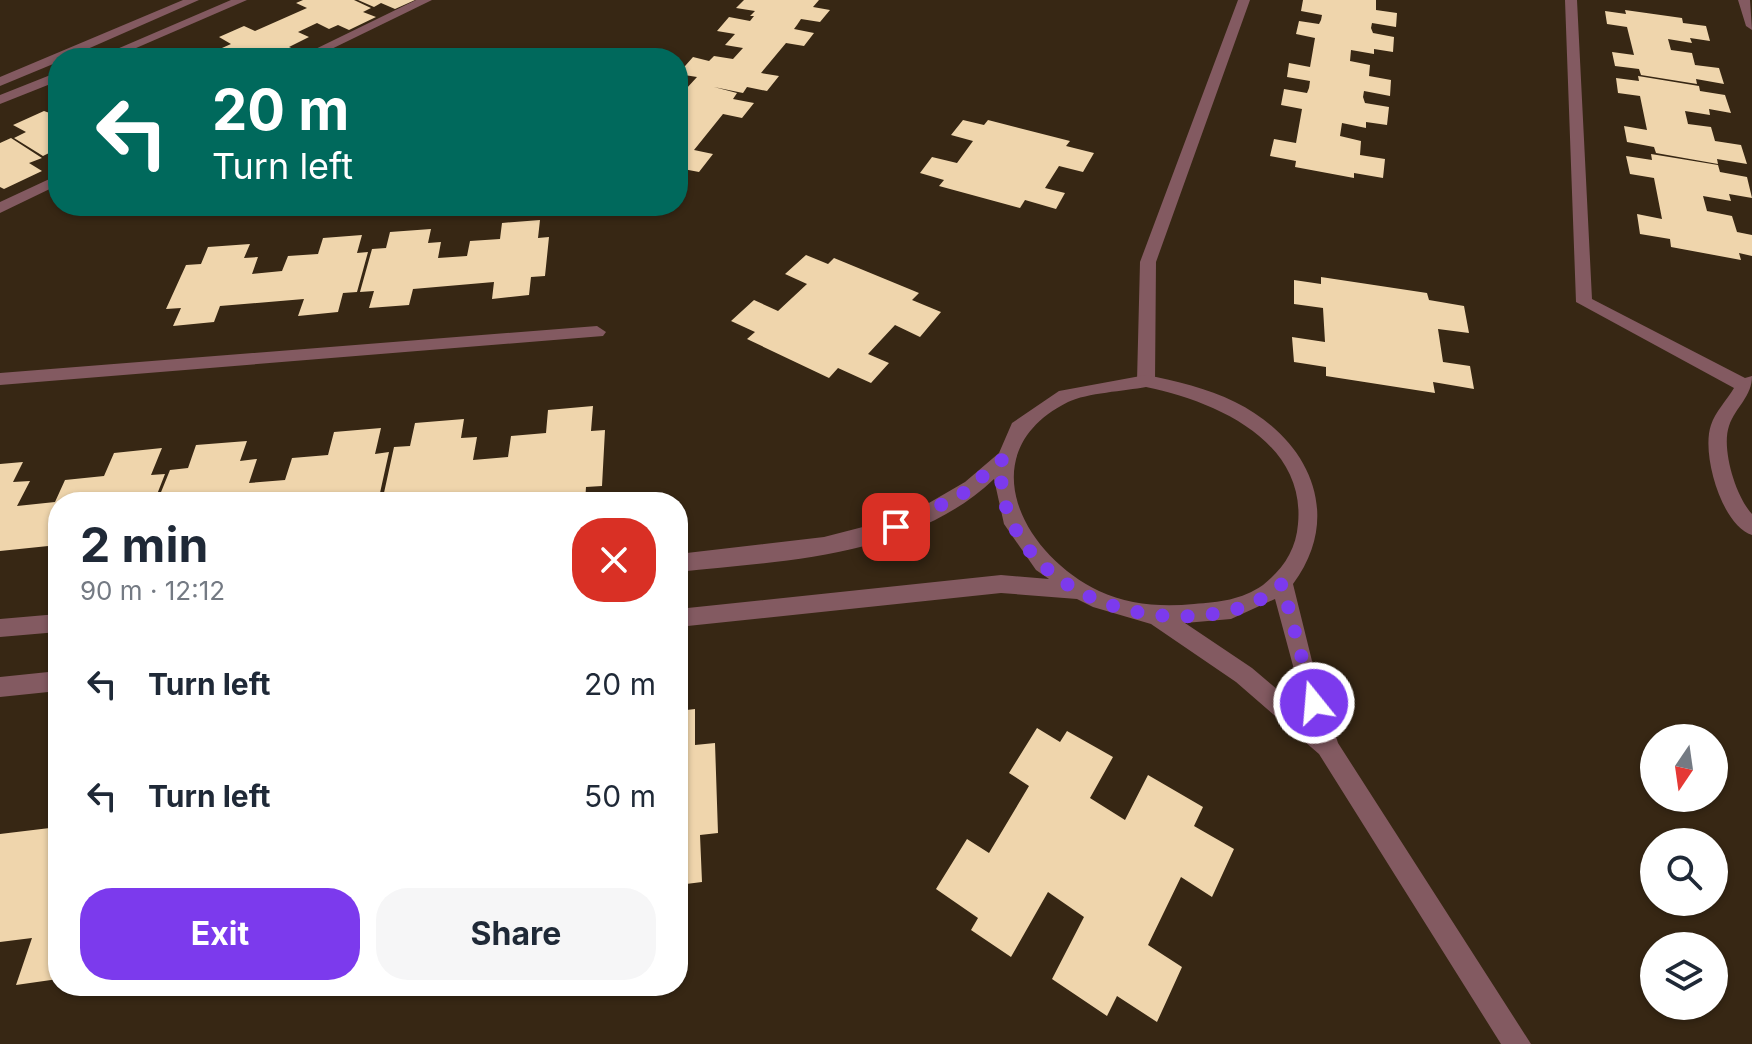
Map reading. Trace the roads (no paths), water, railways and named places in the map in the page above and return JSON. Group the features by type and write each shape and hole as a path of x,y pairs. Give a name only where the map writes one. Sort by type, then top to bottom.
{"street":[{"path":"80,48 193,0"},
{"path":"126,48 241,0"},
{"path":"324,48 426,0"},
{"path":"1146,381 1148,262 1244,0"},
{"path":"1571,0 1584,302 1748,384 1719,427 1721,474 1734,508 1752,527"},
{"path":"1744,0 1752,26"},
{"path":"0,82 48,62"},
{"path":"0,100 48,80"},
{"path":"0,208 48,184"},
{"path":"0,379 597,332"},
{"path":"1146,381 1192,390 1236,410 1273,438 1299,473 1311,512 1305,551 1282,584 1249,606 1206,617 1158,617 1115,608 1076,590 1039,561 1014,528 1002,493 1003,459 1016,430 1039,407 1070,390 1106,382 1146,381"},
{"path":"688,562 818,548 896,527 961,495 1003,459"},
{"path":"688,617 1001,584 1076,590"},
{"path":"1282,584 1301,661 1328,748 1517,1044"},
{"path":"1158,617 1244,675 1328,748"},
{"path":"0,628 48,624"},
{"path":"0,687 48,682"}]}
